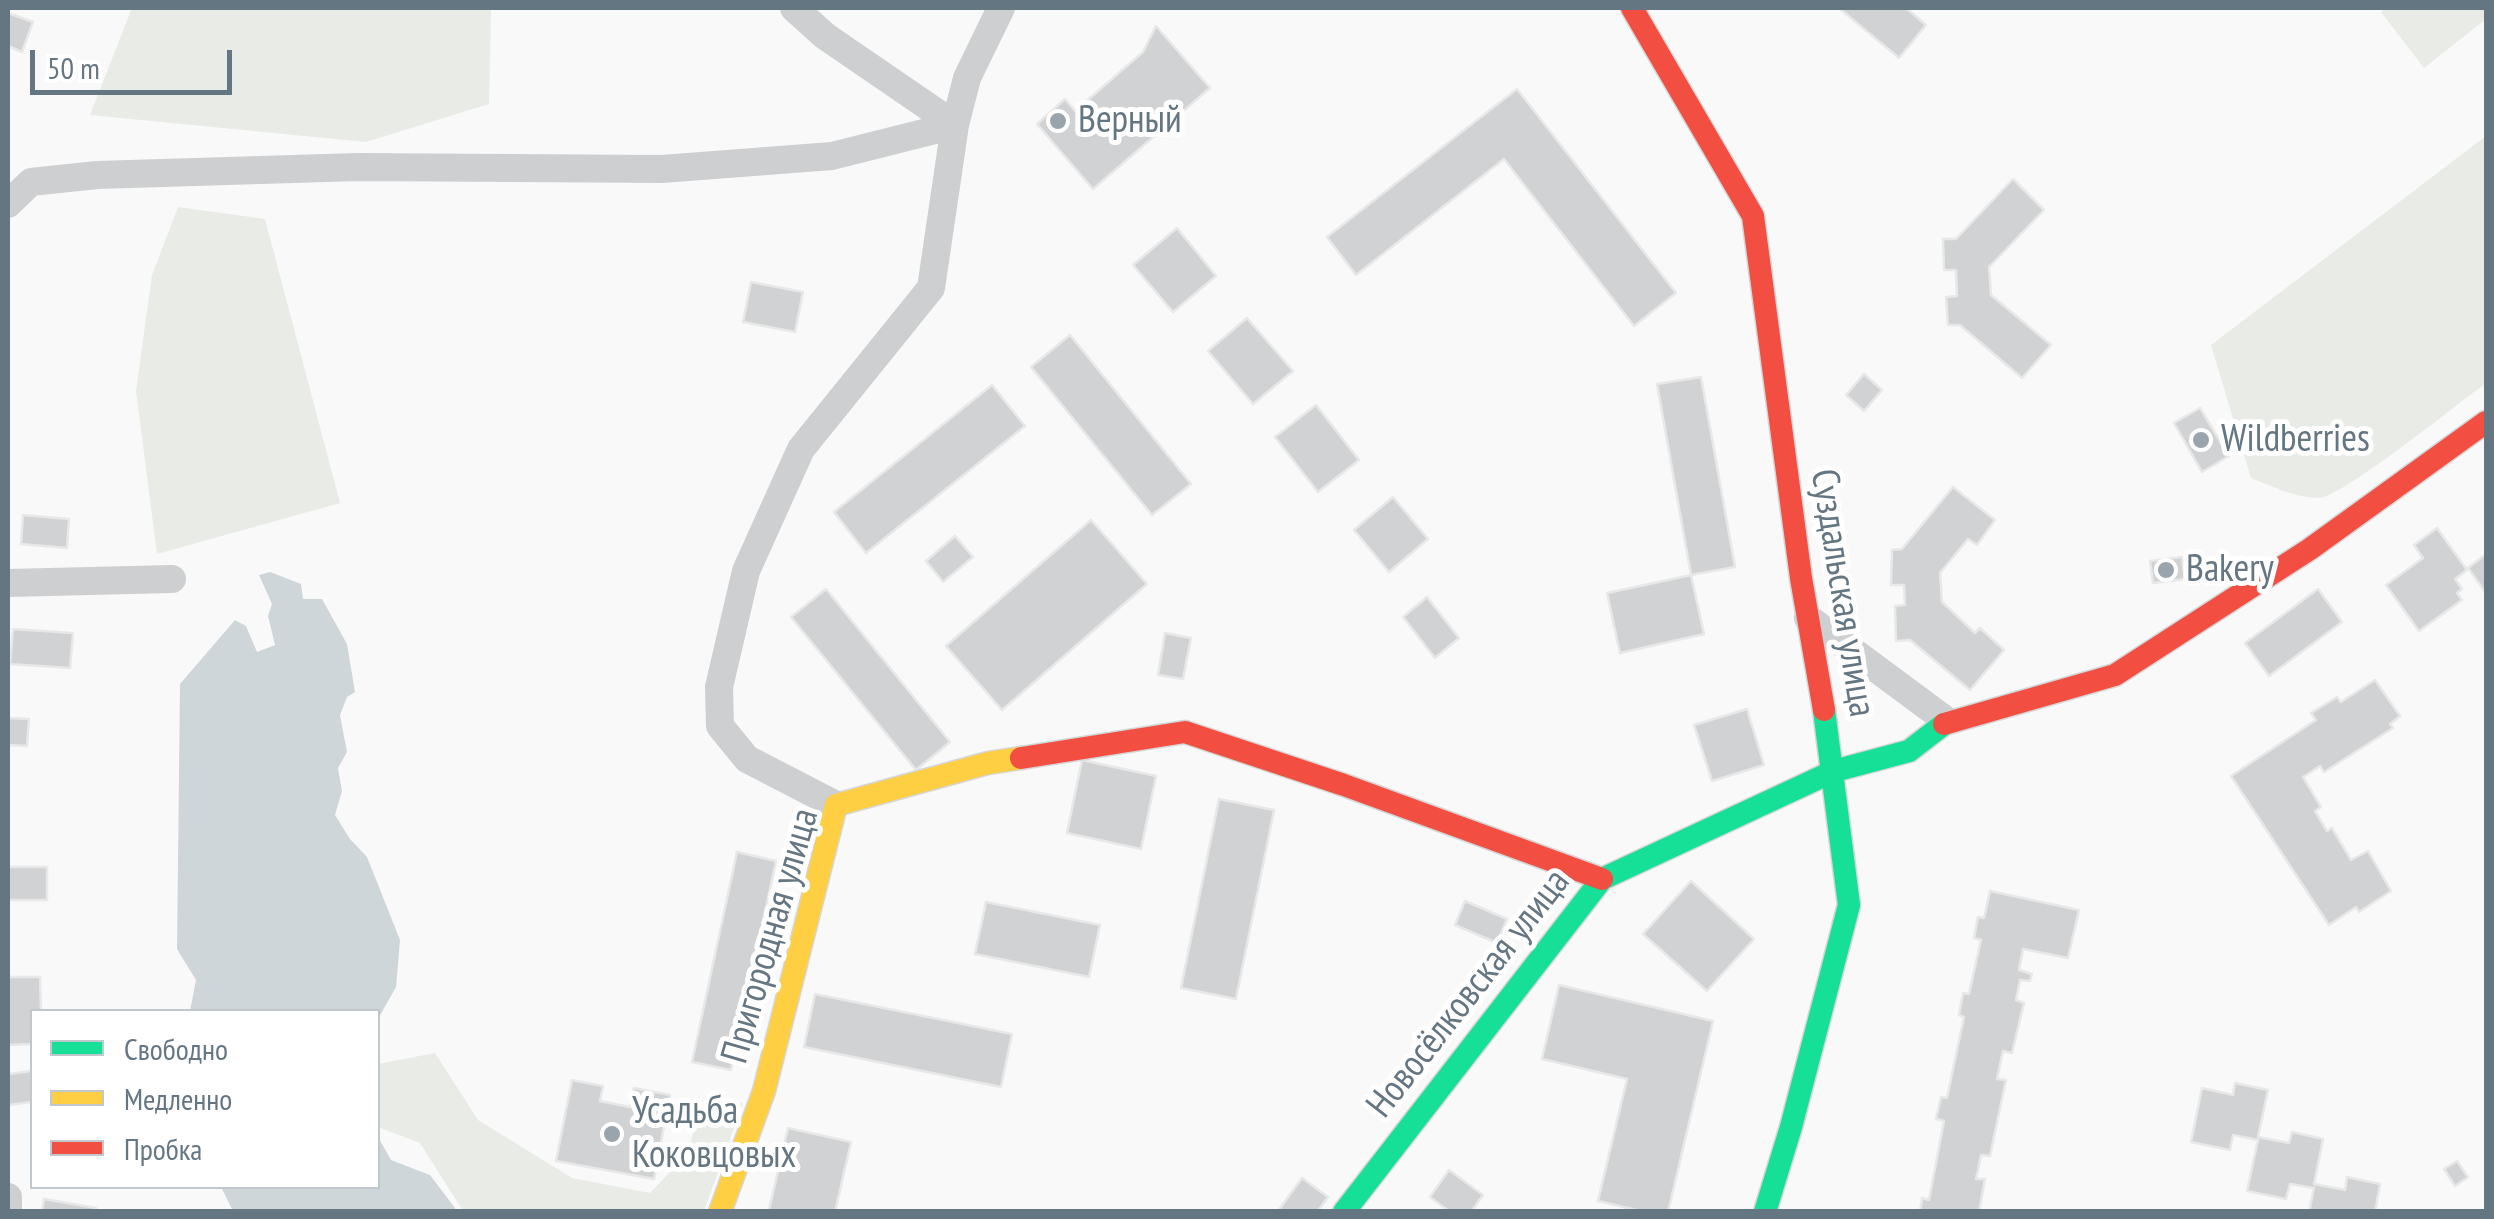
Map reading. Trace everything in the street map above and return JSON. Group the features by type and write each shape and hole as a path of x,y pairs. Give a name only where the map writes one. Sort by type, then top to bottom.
{"street":[{"path":"794,8 825,36 955,125"},
{"path":"836,805 747,759 720,726 719,687 746,572 801,449 931,288 955,125 967,78 1000,8"},
{"name":"Суздальская улица","path":"1632,8 1753,216 1808,618 1834,771 1849,905 1765,1212"},
{"path":"8,204 31,182 96,175 358,167 662,169 832,156 955,125"},
{"path":"1808,618 1947,721 2115,675 2310,549 2486,422"},
{"path":"8,583 172,579"},
{"name":"Новосёлковская улица","path":"1344,1212 1602,880 1834,771 1908,751 1947,721"},
{"name":"Пригородная улица","path":"720,1212 764,1091 836,805 988,763 1186,732 1344,785 1602,880"},
{"path":"8,1197 8,1212"}],"shaded area":[{"path":"132,8 491,8 489,104 366,142 90,115"},
{"path":"2387,8 2486,8 2486,19 2424,68 2381,12"},
{"path":"2486,136 2486,383 2332,494 2319,498 2302,496 2251,478 2211,345"},
{"path":"178,207 265,219 340,503 157,554 136,391 152,275"},
{"path":"270,572 301,584 303,599 322,599 347,644 355,692 347,697 340,715 347,752 338,768 342,791 335,815 367,857 400,940 396,987 380,1015 380,1009 190,1009 196,980 177,949 180,684 235,620 246,626 257,652 275,645 268,616 272,604 259,575"},
{"path":"435,1053 478,1120 572,1178 650,1193 689,1152 698,1107 743,1103 704,1211 463,1211 420,1143 380,1128 380,1064"},
{"path":"380,1141 391,1160 430,1175 455,1208 454,1211 233,1211 222,1189 380,1189"}],"building":[{"path":"1839,8 1906,8 1926,25 1899,58"},
{"path":"8,13 33,22 22,52 8,46"},
{"path":"1156,26 1210,88 1093,189 1037,124 1065,99 1075,111 1143,52"},
{"path":"1517,89 1676,293 1634,326 1504,159 1356,275 1327,237"},
{"path":"2013,179 2044,210 1989,267 1991,295 2051,345 2022,378 1960,325 1948,325 1946,297 1957,296 1956,270 1944,270 1943,239 1956,239"},
{"path":"1177,228 1216,276 1173,312 1133,265"},
{"path":"751,282 803,292 795,332 743,322"},
{"path":"1247,318 1293,371 1253,404 1208,351"},
{"path":"1070,335 1191,484 1152,515 1031,367"},
{"path":"1864,374 1882,390 1864,411 1846,395"},
{"path":"1701,377 1735,567 1691,575 1657,384"},
{"path":"992,385 1025,426 866,553 834,512"},
{"path":"1316,405 1359,460 1318,492 1275,437"},
{"name":"Wildberries","path":"2200,408 2229,456 2202,472 2174,423"},
{"path":"1953,487 1995,520 1977,545 1968,539 1940,573 1942,602 1975,633 1980,628 2004,650 1970,690 1910,640 1896,641 1895,606 1905,605 1904,585 1891,585 1892,550 1902,549"},
{"path":"1393,497 1428,539 1389,572 1354,530"},
{"path":"23,515 69,519 67,548 21,544"},
{"path":"1091,520 1147,584 1002,710 946,646"},
{"path":"2437,528 2467,570 2455,579 2462,589 2457,593 2462,600 2419,631 2386,585 2423,558 2414,545"},
{"path":"955,536 973,557 943,582 926,561"},
{"path":"2486,554 2486,593 2468,568"},
{"path":"2182,557 2185,579 2153,583 2150,561"},
{"path":"1691,575 1704,634 1620,653 1607,593"},
{"path":"826,589 950,742 916,770 791,617"},
{"path":"2318,589 2342,622 2269,676 2245,643"},
{"path":"1427,597 1459,638 1435,658 1403,617"},
{"path":"13,629 73,633 70,668 10,664"},
{"path":"1165,633 1191,638 1183,679 1158,675"},
{"path":"2375,680 2400,716 2390,724 2393,728 2324,772 2320,766 2303,777 2321,807 2315,811 2327,831 2332,828 2351,860 2368,851 2391,891 2359,912 2356,907 2329,925 2231,776 2316,720 2311,713 2337,697 2341,702"},
{"path":"1747,709 1764,765 1712,781 1694,725"},
{"path":"8,718 29,719 27,746 8,745"},
{"path":"1082,760 1156,776 1141,849 1067,833"},
{"path":"1219,799 1274,810 1236,999 1181,988"},
{"path":"737,852 776,861 731,1070 692,1062"},
{"path":"8,867 47,867 47,900 8,900"},
{"path":"1691,881 1754,939 1707,991 1643,934"},
{"path":"1990,891 2079,910 2068,958 2023,949 2019,970 2032,974 2030,981 2020,980 2016,1000 2024,1003 2012,1053 2003,1051 1997,1079 2006,1080 1990,1156 1981,1155 1976,1179 1985,1179 1979,1212 1920,1212 1922,1198 1929,1200 1944,1121 1936,1119 1941,1097 1947,1098 1964,1017 1959,1015 1963,993 1969,994 1981,940 1974,938 1978,917 1984,918"},
{"path":"1465,901 1507,919 1497,943 1455,925"},
{"path":"986,902 1100,925 1089,977 975,954"},
{"path":"8,977 40,977 41,1009 30,1009 30,1044 8,1045"},
{"path":"1559,985 1713,1021 1668,1212 1645,1212 1598,1201 1627,1079 1542,1059"},
{"path":"815,994 1012,1034 1001,1087 804,1047"},
{"path":"30,1071 30,1102 8,1105 8,1074"},
{"name":"Усадьба Коковцовых","path":"572,1080 603,1086 600,1101 630,1107 634,1088 670,1095 654,1179 556,1161"},
{"path":"2235,1083 2268,1090 2258,1137 2289,1143 2292,1132 2323,1139 2314,1184 2345,1190 2347,1177 2380,1184 2375,1212 2309,1212 2314,1188 2290,1184 2286,1199 2247,1191 2258,1140 2233,1135 2230,1150 2191,1142 2202,1088 2233,1095"},
{"path":"788,1128 851,1142 835,1212 769,1210"},
{"path":"2457,1161 2468,1177 2455,1186 2444,1169"},
{"path":"1449,1170 1483,1195 1471,1212 1450,1212 1430,1197"},
{"path":"1302,1178 1328,1197 1317,1212 1278,1211"},
{"path":"44,1199 96,1208 96,1212 42,1212"}],"traffic: fast":[{"path":"1765,1212 1849,905 1824,710"},
{"path":"1344,1212 1602,879 1834,771 1909,751 1944,724"}],"traffic: slow":[{"path":"720,1212 764,1091 836,805 988,763 1021,758"}],"traffic: jam":[{"path":"1632,8 1753,216 1801,578 1824,710"},
{"path":"1944,724 2115,675 2310,549 2486,422"},
{"path":"1021,758 1185,732 1602,879"}],"place":[{"name":"Верный","path":"1058,121"},
{"name":"Wildberries","path":"2201,440"},
{"name":"Bakery","path":"2166,570"},
{"name":"Усадьба Коковцовых","path":"612,1134"}]}
